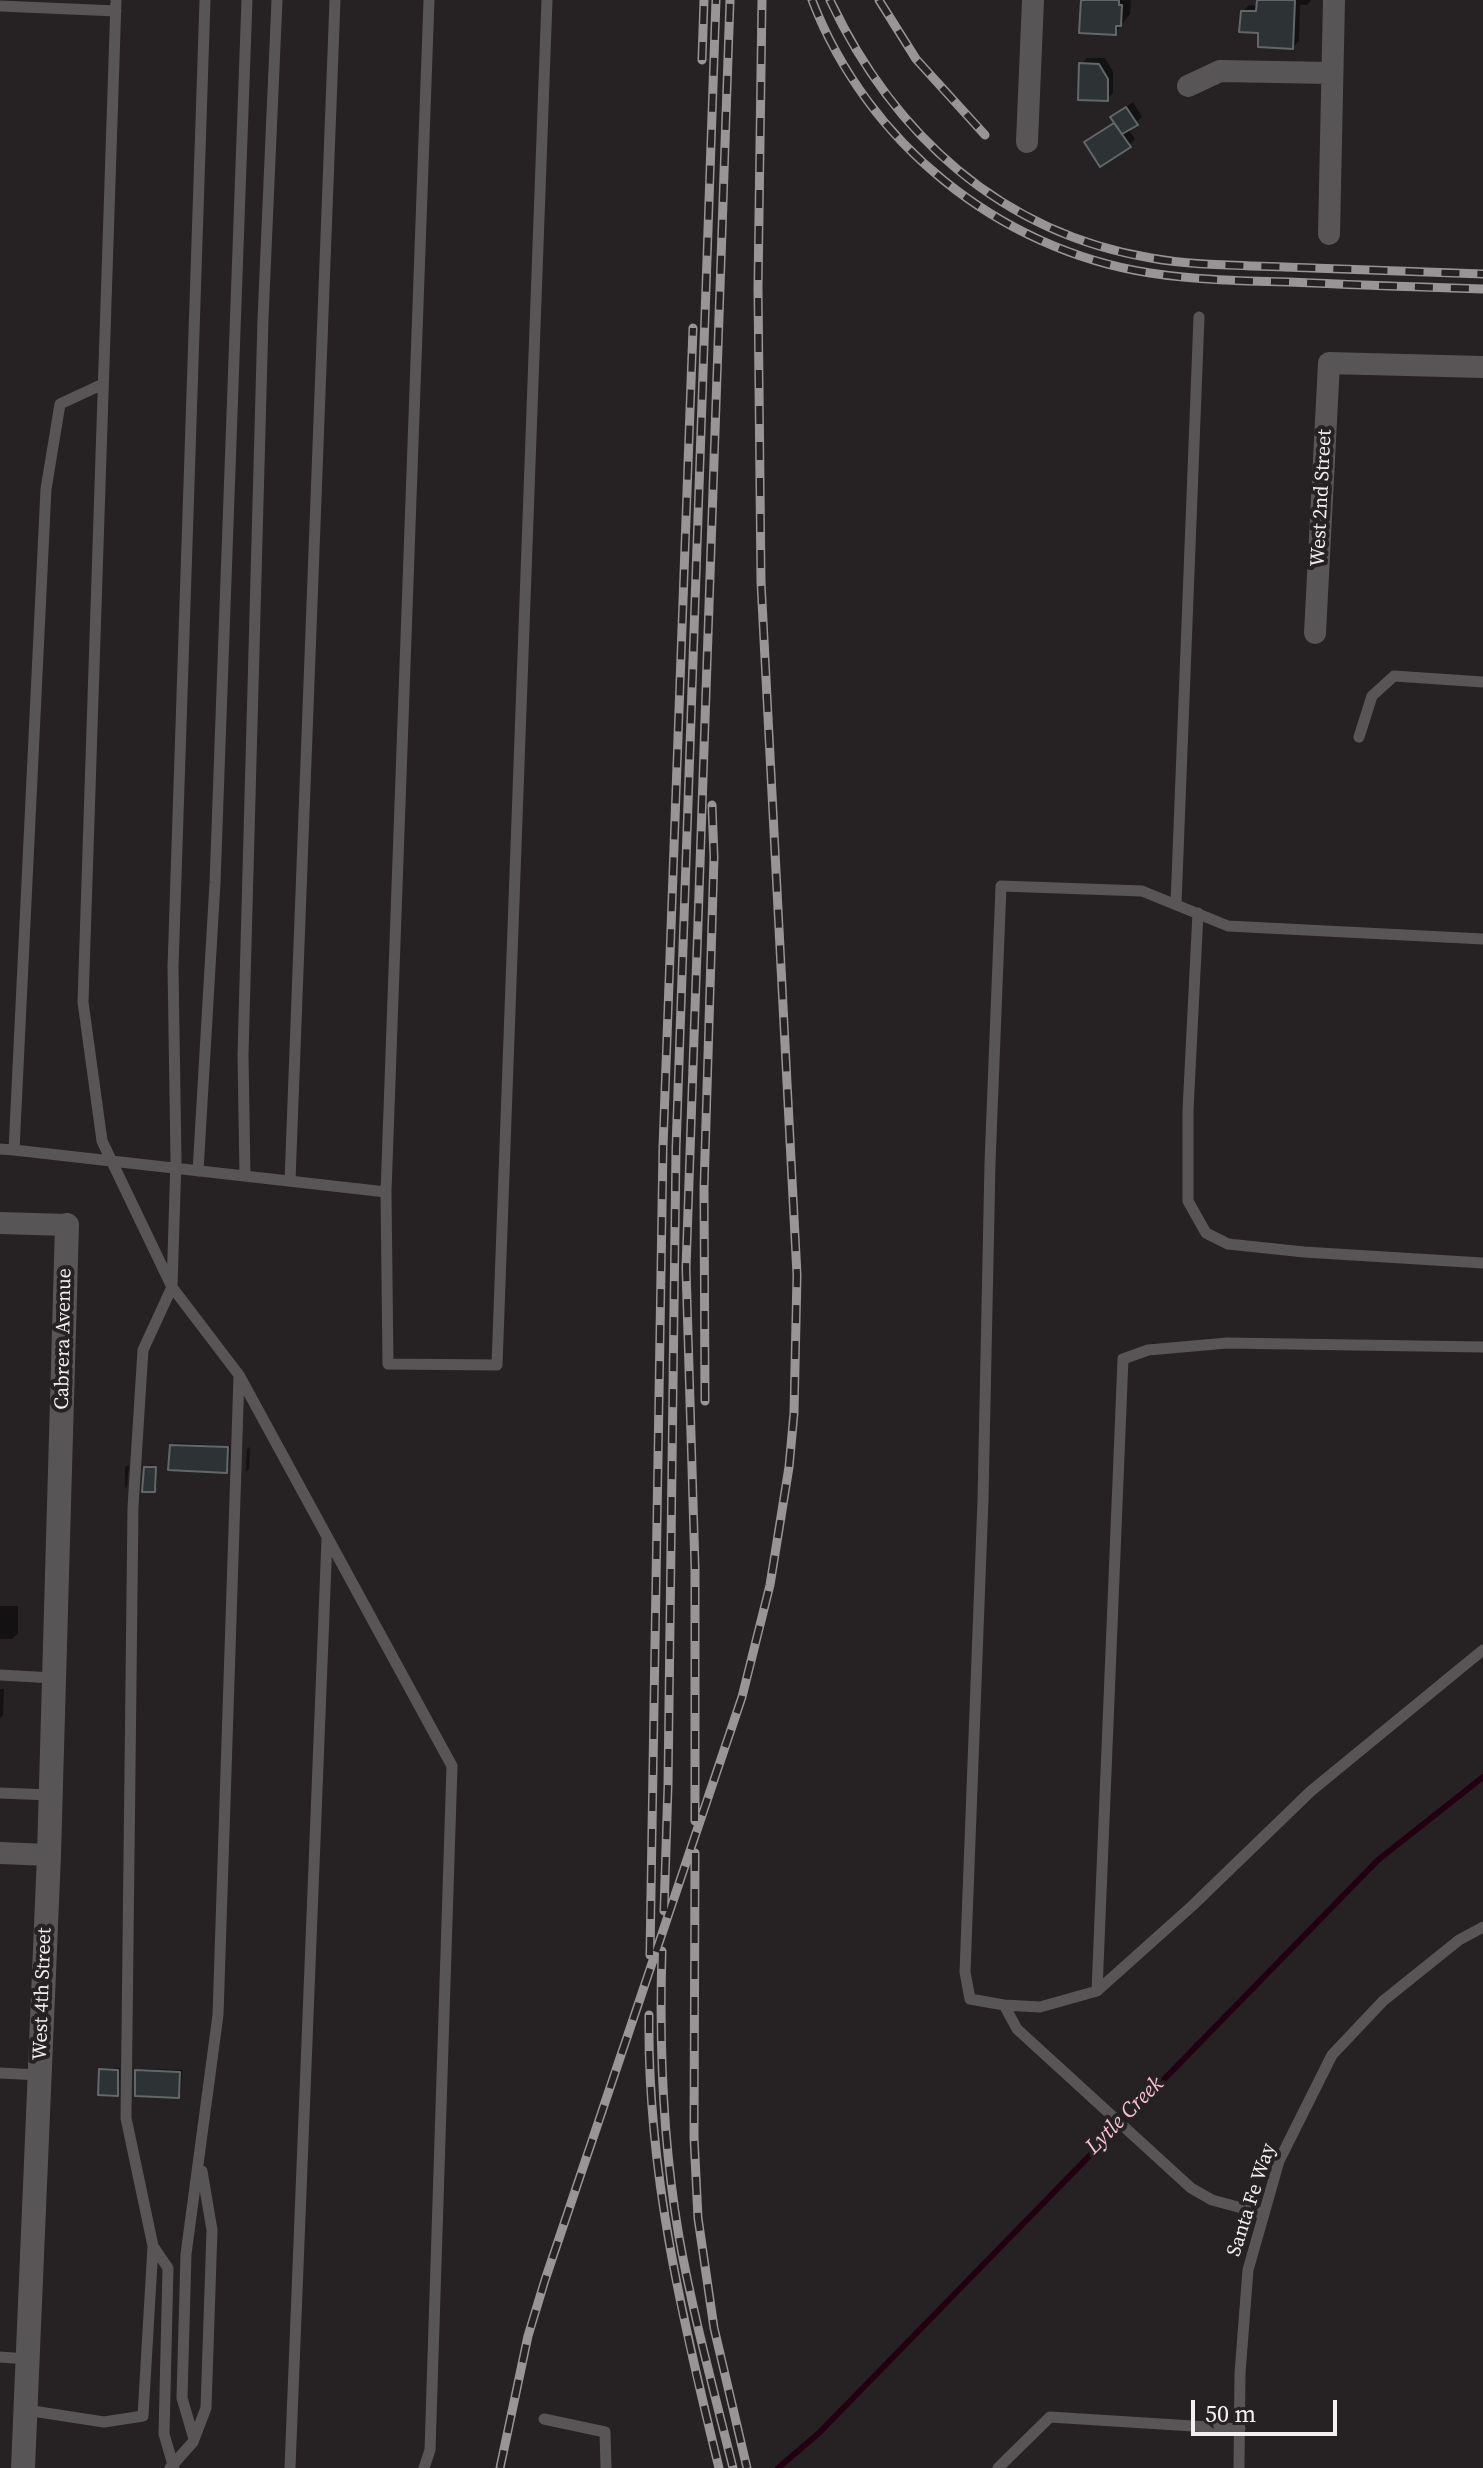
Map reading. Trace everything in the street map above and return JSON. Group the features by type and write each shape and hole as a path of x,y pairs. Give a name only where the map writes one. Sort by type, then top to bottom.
{"street":[{"path":"1027,142 1033,0"},
{"path":"1329,234 1334,0"},
{"path":"1188,86 1220,71 1331,73"},
{"name":"West 2nd Street","path":"1315,633 1329,363 1483,367"},
{"name":"Cabrera Avenue","path":"0,1223 67,1225 59,1519"},
{"name":"West 4th Street","path":"23,2468 49,1855 59,1519"},
{"path":"0,1853 49,1855"}],"lane":[{"path":"26,2410 104,2422 143,2416 153,2246 126,2118 132,1523 143,1350 172,1287 175,1168 173,967 205,0"},
{"path":"198,1171 215,883 247,0"},
{"path":"245,1176 243,1055 263,319 277,0"},
{"path":"290,1181 335,0"},
{"path":"429,0 386,1192 388,1364 497,1365 547,0"},
{"path":"0,6 116,5 83,1002 102,1141 172,1287 239,1375 452,1766 430,2450 424,2468"},
{"path":"1176,904 1199,317"},
{"path":"14,1150 46,489 60,404 103,384"},
{"path":"1359,737 1372,696 1394,676 1483,682"},
{"path":"1483,939 1228,926 1142,891 1001,886 965,1972 970,1999 1040,2007 1097,1991 1192,1906 1311,1791 1483,1650"},
{"path":"1198,913 1188,1110 1188,1201 1206,1233 1228,1244 1316,1253 1483,1263"},
{"path":"0,1149 386,1192"},
{"path":"1097,1991 1123,1359 1148,1350 1227,1343 1483,1347"},
{"path":"194,2439 182,2398 186,2254 218,2015 239,1375"},
{"path":"290,2468 327,1538"},
{"path":"0,1675 54,1678"},
{"path":"0,1793 50,1795"},
{"name":"Santa Fe Way","path":"1239,2468 1240,2373 1248,2270 1279,2161 1332,2055 1383,2001 1459,1940 1483,1927"},
{"path":"1004,2005 1017,2029 1191,2188 1212,2200 1264,2214"},
{"path":"0,2073 40,2075"},
{"path":"173,2467 194,2439 206,2408 212,2230 200,2162"},
{"path":"153,2246 168,2268 164,2434 173,2467"},
{"path":"0,2357 28,2359"},
{"path":"998,2468 1050,2417 1240,2429"},
{"path":"544,2419 605,2432 606,2468"}],"building":[{"path":"1081,0 1119,0 1119,5 1122,5 1121,26 1116,26 1116,35 1079,33"},
{"path":"1257,0 1295,0 1293,49 1258,47 1258,33 1239,32 1241,11 1256,11"},
{"path":"1079,63 1099,64 1108,79 1108,101 1078,100"},
{"path":"1126,107 1138,125 1122,134 1110,117"},
{"path":"1114,123 1131,147 1100,167 1084,142"},
{"path":"170,1445 228,1447 227,1473 168,1470"},
{"path":"144,1467 156,1467 155,1492 142,1492"},
{"path":"99,2069 118,2070 118,2096 98,2095"},
{"path":"135,2070 180,2072 179,2098 135,2096"}],"waterway":[{"name":"Lytle Creek","path":"778,2468 819,2433 1378,1860 1483,1777"}],"railway":[{"path":"702,60 704,0"},
{"path":"664,1911 676,1148 716,0"},
{"path":"695,1821 695,1568 686,1268 730,0"},
{"path":"500,2468 528,2336 545,2280 742,1697 770,1585 789,1467 794,1413 797,1275 761,582 758,288 762,0"},
{"path":"812,0 836,52 867,100 903,143 945,181 991,214 1041,240 1094,260 1150,273 1202,279 1483,289"},
{"path":"830,0 856,49 886,93 920,134 958,170 1000,201 1046,226 1097,245 1151,258 1184,262 1483,274"},
{"path":"879,0 916,59 985,135"},
{"path":"650,1955 663,1147 693,328"},
{"path":"705,1401 704,1188 714,857 712,805"},
{"path":"695,1853 694,2137 698,2218 714,2328 747,2468"},
{"path":"662,1951 663,2094 669,2166 691,2295 733,2468"},
{"path":"649,2015 654,2130 669,2243 719,2468"}]}
